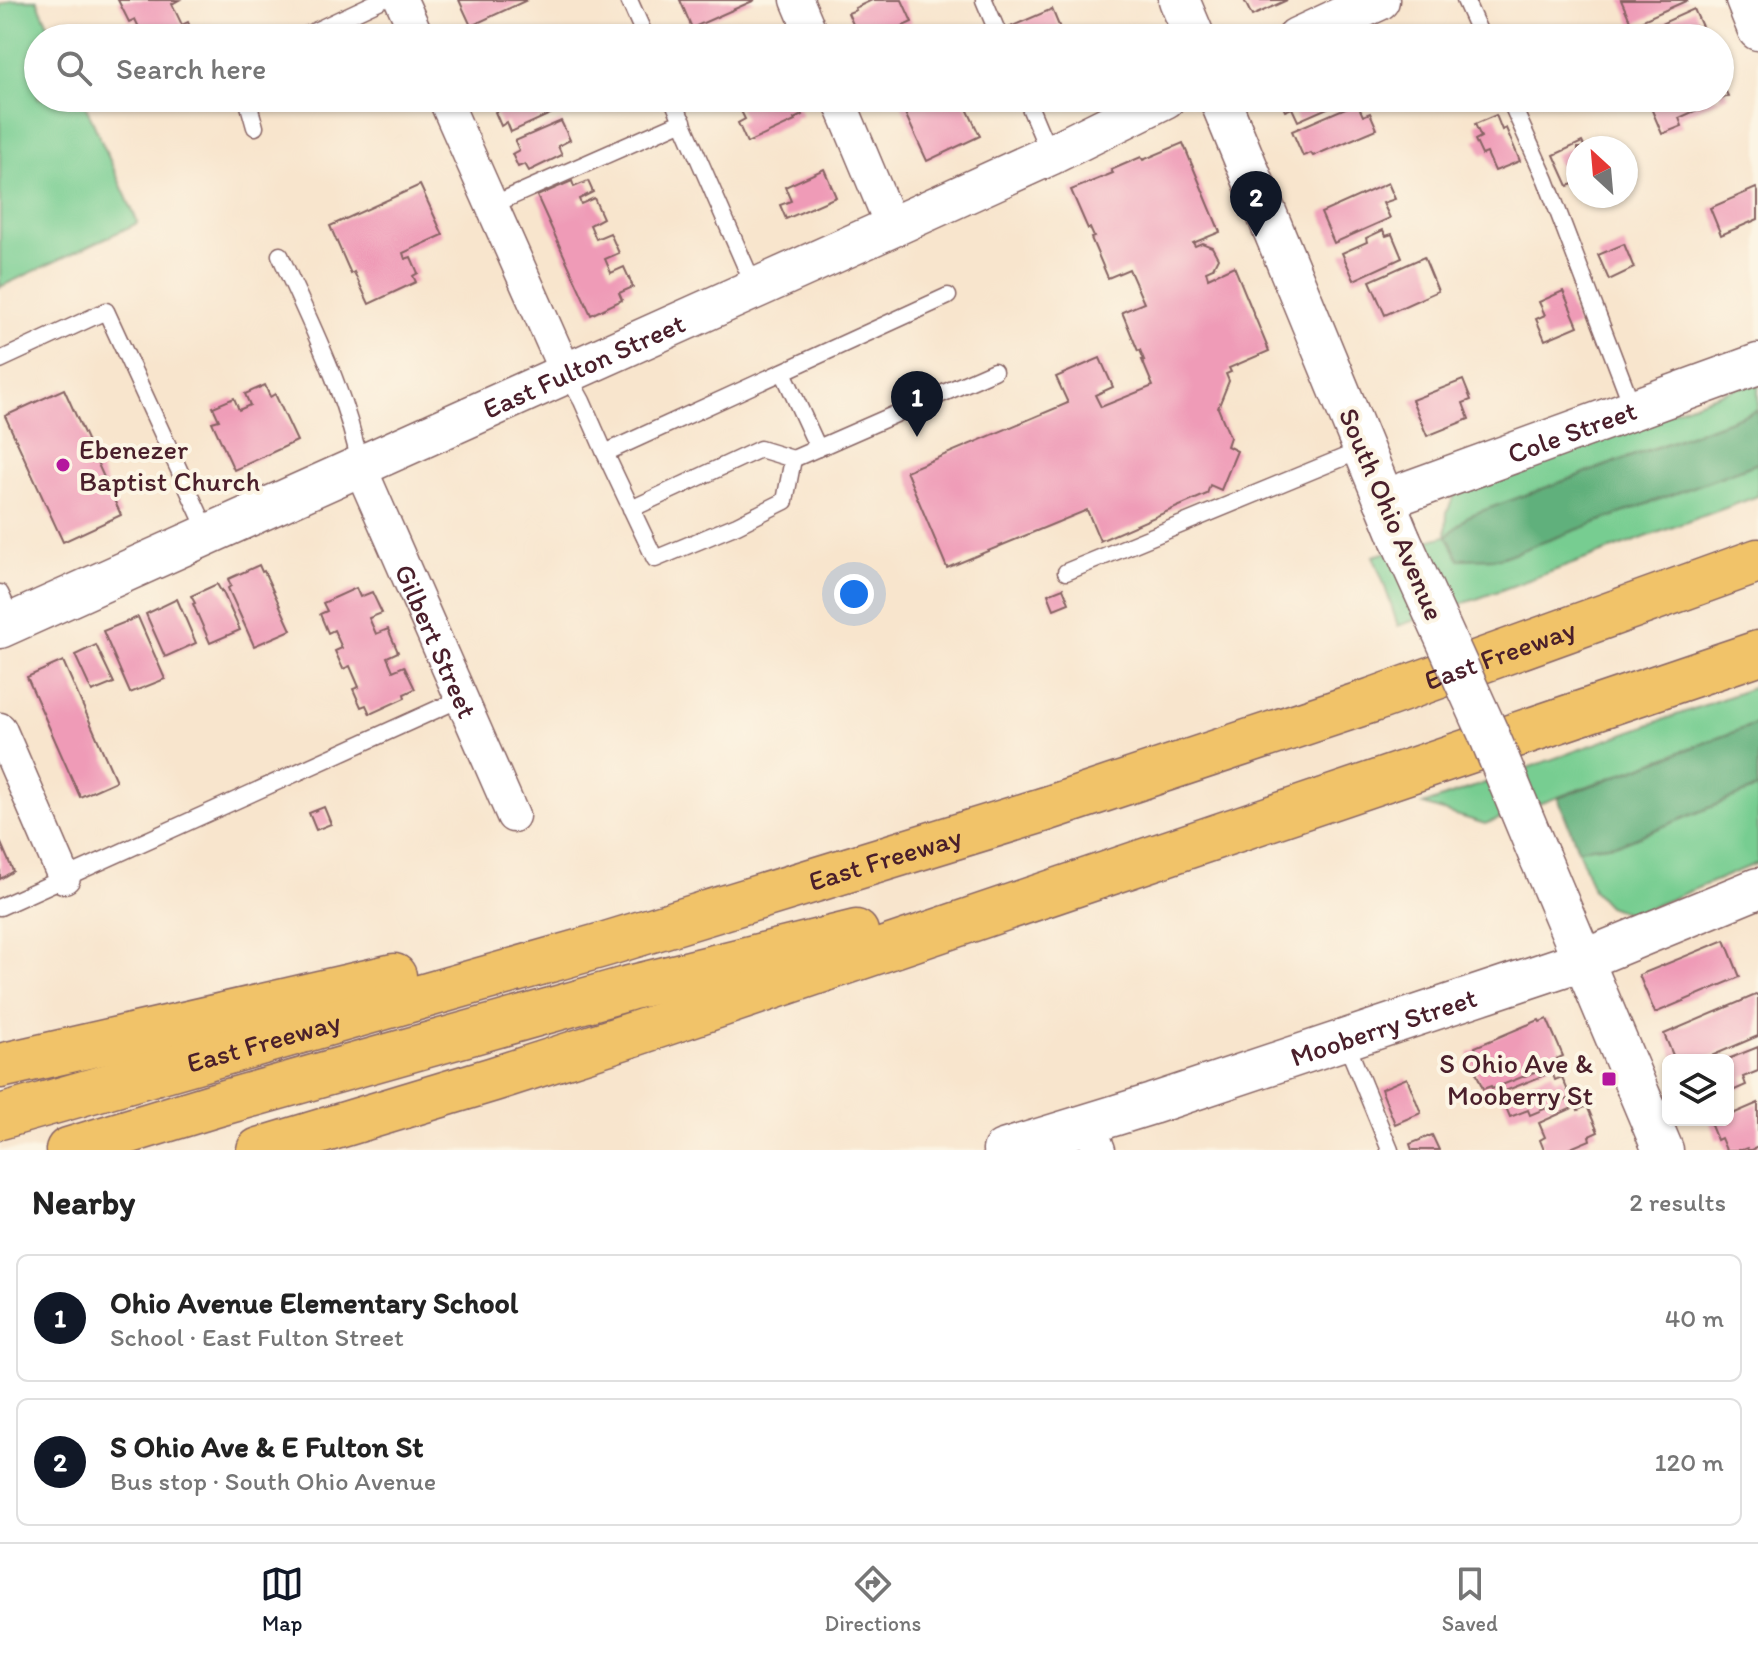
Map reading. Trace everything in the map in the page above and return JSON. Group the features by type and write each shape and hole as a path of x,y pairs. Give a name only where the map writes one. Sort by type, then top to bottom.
{"highway":[{"name":"East Freeway","path":"0,1117 606,944 1046,809 1359,705 1758,561"},
{"path":"259,1150 637,1033 1758,653"},
{"path":"68,1150 215,1105 629,988 1155,858"},
{"path":"0,1066 472,959 606,944"}],"street":[{"path":"401,0 412,24"},
{"path":"797,0 807,24"},
{"path":"1179,0 1189,24"},
{"path":"1327,24 1379,0"},
{"path":"1746,0 1758,30"},
{"path":"450,112 566,373"},
{"path":"844,112 892,227"},
{"name":"East Fulton Street","path":"4,615 209,535 1050,155 1137,112"},
{"name":"South Ohio Avenue","path":"1225,112 1400,538 1489,735 1663,1150"},
{"name":"Cole Street","path":"1384,500 1758,364"},
{"name":"Gilbert Street","path":"360,467 513,816"},
{"path":"0,729 64,877"},
{"name":"Mooberry Street","path":"1003,1150 1094,1137 1345,1040 1583,960 1758,888"}],"lane":[{"path":"330,24 381,0"},
{"path":"629,0 640,24"},
{"path":"984,0 994,24"},
{"path":"1465,0 1476,24"},
{"path":"252,112 255,127"},
{"path":"679,112 755,288"},
{"path":"1032,112 1050,155"},
{"path":"1515,112 1546,180 1634,409"},
{"path":"492,205 683,121"},
{"path":"280,255 329,368 354,435 360,467"},
{"path":"605,453 948,296"},
{"path":"0,360 106,311 209,535"},
{"path":"631,509 760,449 793,459 994,371"},
{"path":"783,372 818,448"},
{"path":"566,373 655,559 785,501 793,459"},
{"path":"1066,572 1364,449"},
{"path":"0,907 462,698"},
{"path":"1345,1040 1390,1150"}],"green space":[{"path":"11,0 37,0 48,24 24,24 24,112 88,112 138,223 0,287 0,5"},
{"path":"1758,380 1758,410 1468,516 1500,558 1758,463 1758,496 1398,626 1373,556 1446,536 1447,512 1458,488"},
{"path":"1758,410 1758,463 1500,558 1459,559 1447,536 1468,516"},
{"path":"1758,686 1758,723 1485,824 1423,805"},
{"path":"1758,723 1758,788 1622,843 1578,849 1558,798"},
{"path":"1758,788 1758,863 1632,915 1608,906 1593,890 1578,849 1622,843"}],"building":[{"path":"118,0 179,0 172,4 182,24 137,24 135,19 129,22"},
{"path":"459,0 527,0 475,24 470,24"},
{"path":"680,0 755,0 701,24 690,24"},
{"path":"872,0 902,0 912,22 853,24 848,13"},
{"path":"1244,0 1287,0 1252,16"},
{"path":"1621,0 1688,0 1634,24"},
{"path":"1052,9 1058,24 1017,24"},
{"path":"1694,9 1701,24 1661,24"},
{"path":"495,112 555,112 511,132 507,122 501,126"},
{"path":"742,112 801,112 802,115 747,143 738,123 745,119"},
{"path":"904,112 969,112 980,136 927,161"},
{"path":"1294,112 1318,112 1298,121"},
{"path":"1336,112 1361,112 1363,116 1370,113 1377,129 1313,156 1311,153 1303,156 1292,131"},
{"path":"1653,112 1692,112 1679,118 1682,126 1662,134"},
{"path":"1496,115 1502,130 1506,128 1520,161 1495,171 1487,153 1482,155 1475,140 1481,137 1475,124"},
{"path":"561,121 570,140 558,146 562,155 529,171 525,164 518,167 512,154 519,150 515,141"},
{"path":"1183,143 1220,232 1193,243 1195,246 1202,243 1212,247 1218,258 1213,268 1206,271 1208,278 1234,266 1269,351 1229,368 1231,372 1226,374 1229,381 1218,408 1230,437 1227,446 1237,451 1221,490 1210,485 1207,494 1100,541 1087,510 947,568 906,471 1068,403 1056,377 1100,358 1113,387 1095,395 1101,407 1153,386 1122,312 1144,303 1129,269 1108,278 1091,238 1094,237 1071,190 1113,173 1111,170 1141,157 1143,160"},
{"path":"1566,149 1566,182 1554,155"},
{"path":"824,169 836,197 786,219 780,205 791,201 785,187"},
{"path":"572,181 574,187 588,181 593,192 579,199 581,204 594,198 603,218 590,225 596,239 610,233 619,253 605,259 611,273 624,267 633,287 619,293 622,300 591,315 537,196"},
{"path":"1388,183 1395,199 1383,203 1390,218 1334,243 1321,213"},
{"path":"420,185 443,235 403,253 405,259 411,257 418,273 413,276 416,282 369,304 354,272 351,274 330,226"},
{"path":"1756,188 1758,219 1721,235 1710,208"},
{"path":"1383,230 1386,236 1392,234 1402,258 1354,280 1342,253 1367,242 1366,238"},
{"path":"1624,244 1634,268 1609,280 1598,255"},
{"path":"1424,257 1438,291 1385,315 1370,281"},
{"path":"1563,291 1578,326 1545,340 1536,319 1545,315 1539,302"},
{"path":"1463,380 1471,400 1463,403 1469,419 1427,436 1412,400"},
{"path":"265,385 270,397 275,394 297,441 234,470 212,422 219,420 213,407 234,398 239,410 250,405 245,394"},
{"name":"Ebenezer Baptist Church","path":"64,389 121,515 63,542 5,416"},
{"path":"259,565 291,630 254,646 228,588 231,586 228,579"},
{"path":"217,584 240,630 210,643 191,596"},
{"path":"356,588 360,597 372,592 382,613 369,618 376,634 388,629 398,652 387,657 393,671 404,666 415,689 404,694 405,698 370,714 366,705 361,707 353,689 359,687 350,666 343,669 335,651 342,648 334,630 328,633 320,614 327,611 323,603"},
{"path":"1063,588 1069,603 1054,609 1048,594"},
{"path":"177,599 196,643 165,657 146,614"},
{"path":"138,617 165,679 130,693 103,631"},
{"path":"96,645 114,683 92,692 75,655"},
{"path":"63,661 116,781 80,797 27,677"},
{"path":"324,807 331,824 316,830 309,813"},
{"path":"0,841 13,871 0,879"},
{"path":"1725,940 1740,977 1655,1013 1639,975"},
{"path":"1758,994 1758,1036 1716,1054 1672,1054 1664,1034"},
{"path":"1547,1019 1563,1056 1556,1059 1557,1063 1492,1089 1491,1086 1483,1089 1468,1053 1476,1050 1475,1047"},
{"path":"1758,1047 1758,1071 1743,1077 1746,1085 1734,1090 1734,1057"},
{"path":"1552,1072 1555,1080 1562,1077 1571,1098 1530,1115 1528,1110 1510,1117 1500,1093"},
{"path":"1407,1078 1421,1113 1395,1124 1381,1089"},
{"path":"1758,1103 1758,1147 1752,1150 1726,1150 1721,1138 1717,1140 1711,1126 1734,1126 1734,1113"},
{"path":"1577,1106 1578,1110 1587,1106 1598,1132 1589,1136 1590,1140 1566,1150 1544,1150 1540,1140 1545,1137 1539,1123"},
{"path":"1432,1135 1439,1150 1412,1150 1410,1144"}],"place":[{"name":"S Ohio Ave & E Fulton St","path":"1256,237"},
{"name":"Ohio Avenue Elementary School","path":"917,437"},
{"name":"Ebenezer Baptist Church","path":"63,465"},
{"name":"S Ohio Ave & Mooberry St","path":"1609,1079"}]}
